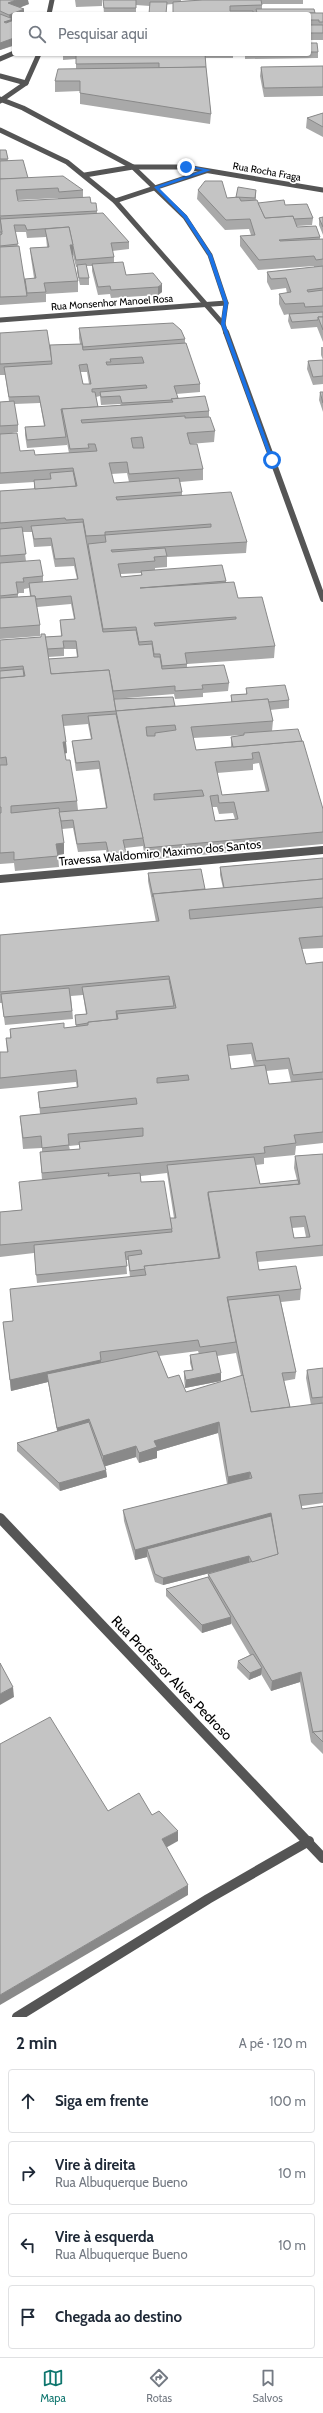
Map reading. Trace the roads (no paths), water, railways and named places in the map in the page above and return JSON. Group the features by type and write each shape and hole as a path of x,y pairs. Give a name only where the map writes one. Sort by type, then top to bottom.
{"street":[{"path":"49,12 52,0"},
{"path":"0,59 12,54"},
{"path":"1,100 26,83 37,56"},
{"path":"0,76 26,83"},
{"path":"1,100 23,108 133,167 156,187 186,217 210,255 226,303 223,324"},
{"path":"0,130 67,162 115,201 223,324 323,599"},
{"path":"0,136 26,142"},
{"name":"Rua Rocha Fraga","path":"85,176 133,167 186,167 323,190"},
{"path":"115,201 209,170"},
{"name":"Rua Monsenhor Manoel Rosa","path":"0,320 226,303"},
{"name":"Travessa Waldomiro Maximo dos Santos","path":"0,880 323,850"},
{"name":"Rua Professor Alves Pedroso","path":"0,1518 309,1841 323,1858"},
{"path":"17,2017 208,1899 309,1841"}]}
